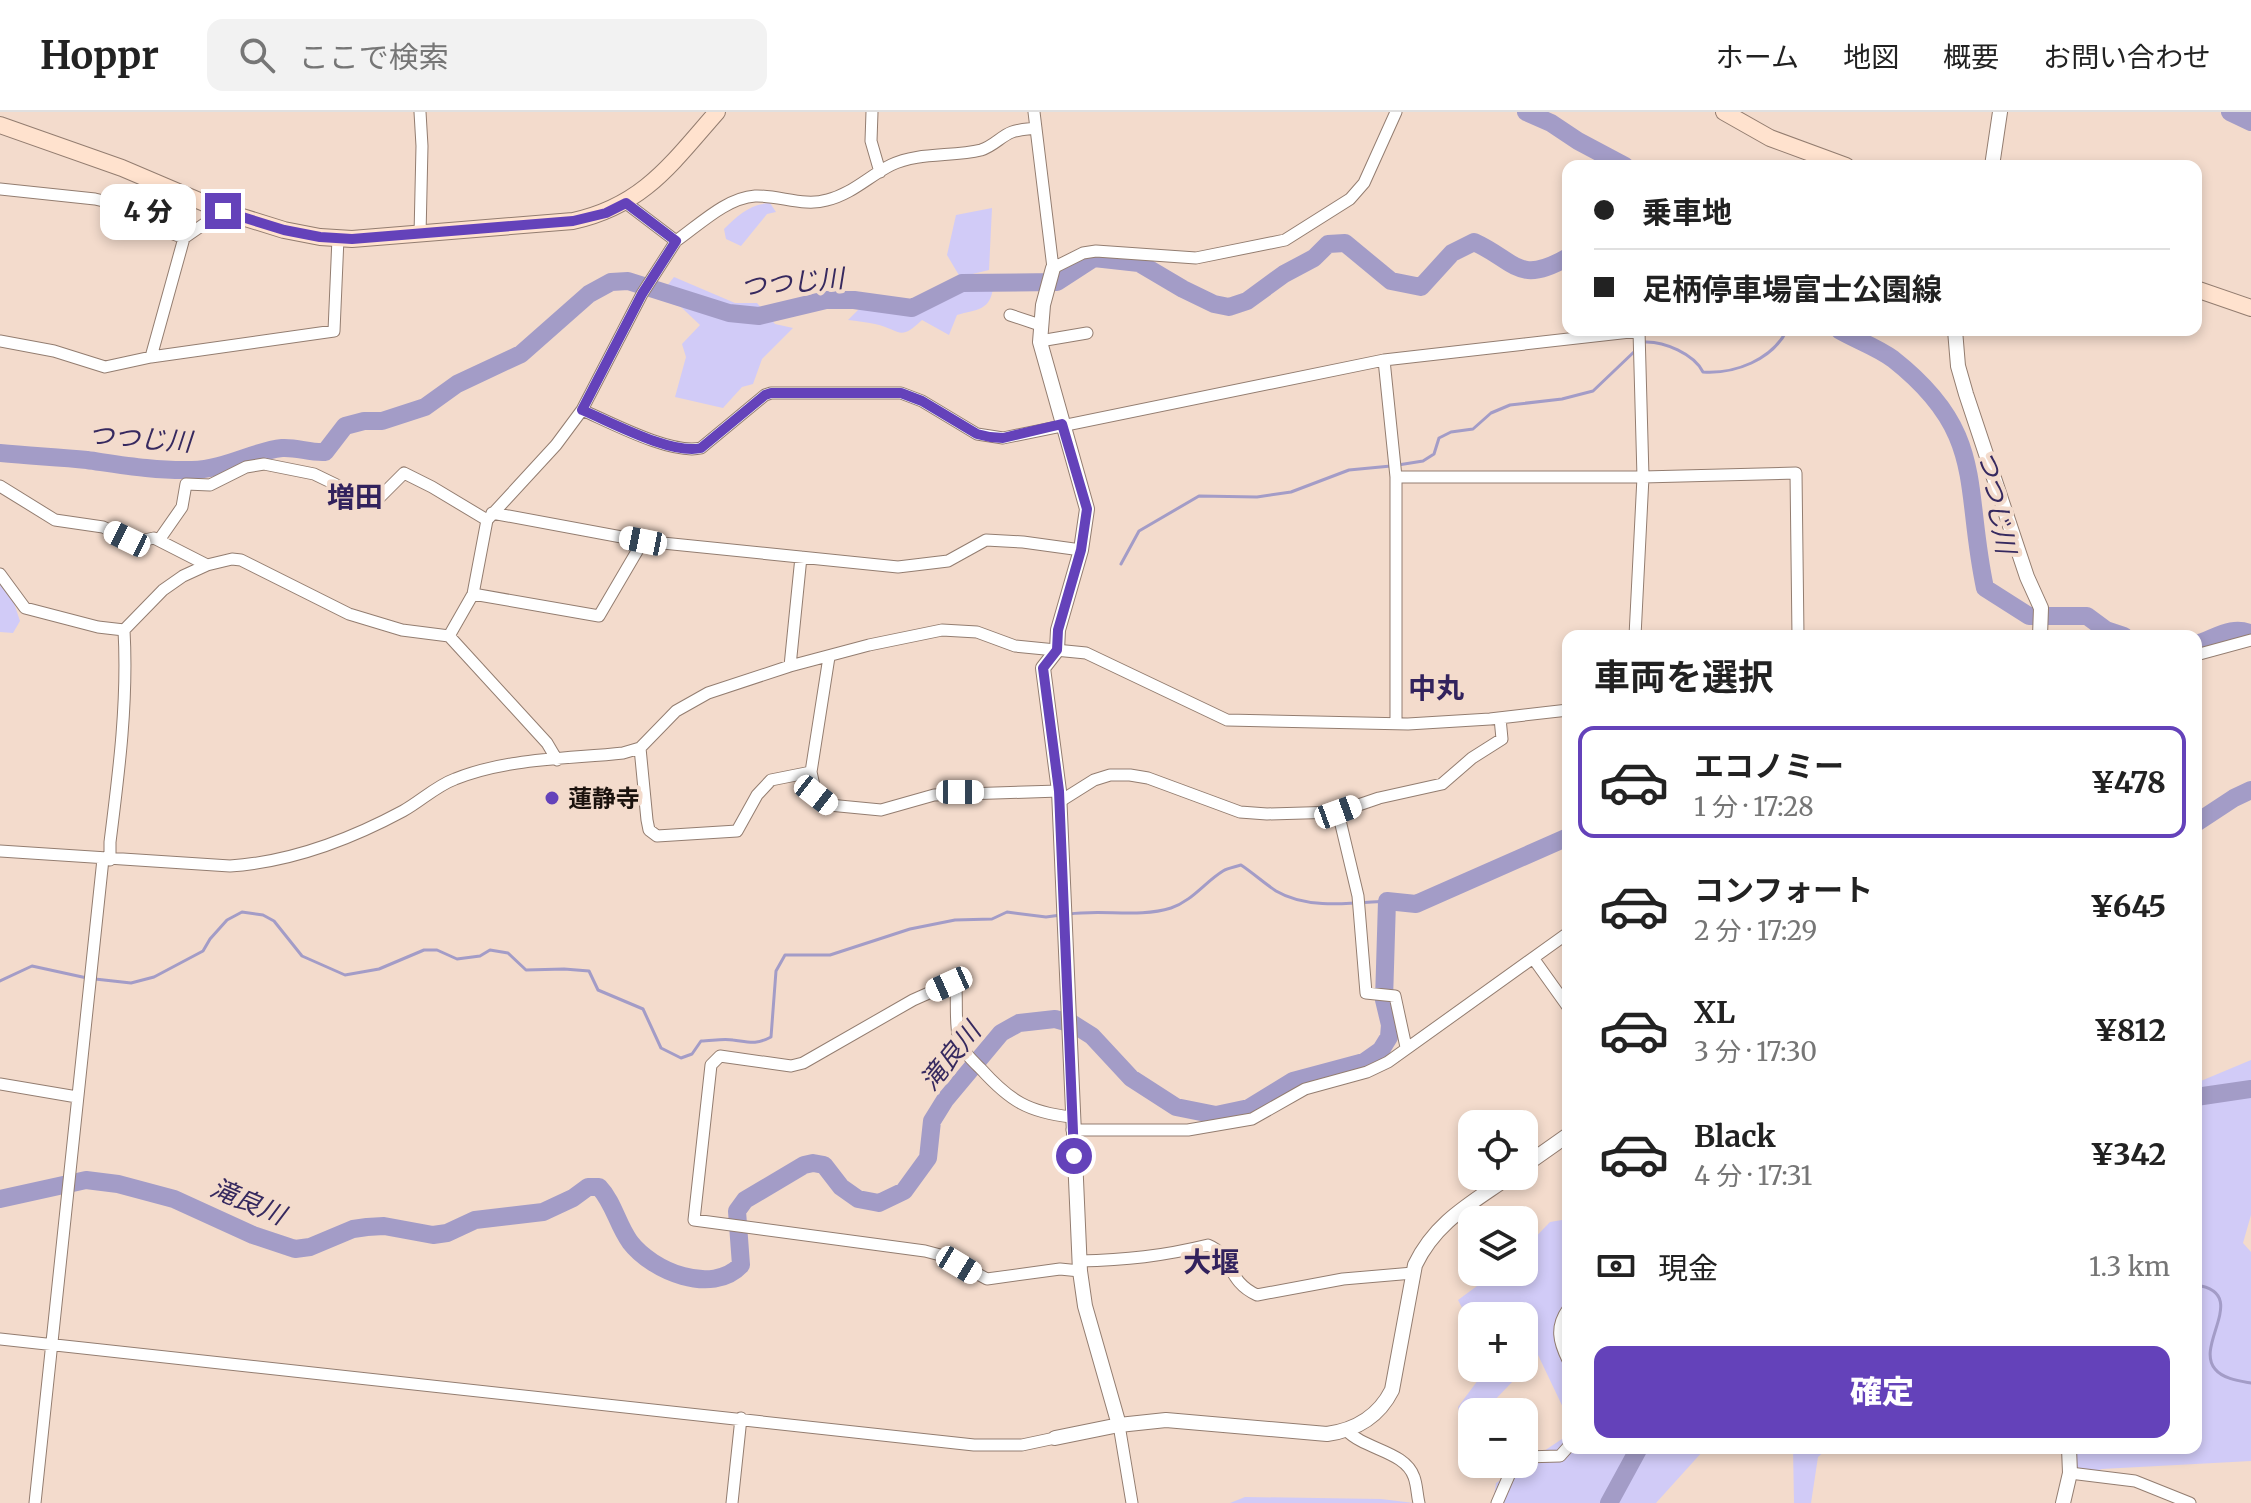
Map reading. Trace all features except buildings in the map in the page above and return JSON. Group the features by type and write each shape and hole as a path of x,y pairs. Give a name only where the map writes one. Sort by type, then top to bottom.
{"main road":[{"path":"0,125 150,179 223,211 284,230 338,238 420,235 573,221 606,213 653,184 717,112"},
{"path":"1724,112 1770,138 1830,160"},
{"path":"2202,291 2251,308"}],"street":[{"path":"420,112 420,235"},
{"path":"872,112 871,141 880,172"},
{"path":"1034,112 1051,277 1040,325 1040,341 1087,509 1081,550 1058,630 1057,650 1043,668 1059,796 1080,1266 1085,1306 1119,1425 1132,1503"},
{"path":"1051,277 1083,253 1096,251 1196,258 1285,240 1335,210 1364,183 1396,112"},
{"path":"1993,160 2000,112"},
{"path":"449,636 473,594 489,516 556,445 582,410 642,294 676,241 731,203 744,198 756,196 826,201 855,189 893,164 913,158 957,155 993,146 1010,132 1036,128"},
{"path":"0,189 116,204 160,229 184,238"},
{"path":"626,203 676,241"},
{"path":"151,357 184,238 223,211"},
{"path":"0,341 54,351 105,367 151,357 334,331 338,238"},
{"path":"1010,315 1040,325"},
{"path":"1040,341 1087,333"},
{"path":"582,410 651,440 693,449 701,448 771,393 901,393 922,401 977,434 1003,438 1384,360 1595,336"},
{"path":"1635,630 1643,477 1639,336"},
{"path":"1956,336 1958,366 1966,394 2027,577 2041,608 2040,630"},
{"path":"1384,360 1396,477 1396,723"},
{"path":"159,540 182,507 186,484 210,485 246,467 264,464 314,474 374,503 404,473 489,516 643,541 898,567 948,561 986,540 1081,550"},
{"path":"1396,477 1643,477 1796,473 1798,630"},
{"path":"0,486 55,520 103,527 127,539 140,541 154,538 207,565"},
{"path":"473,594 599,616 643,541"},
{"path":"790,666 801,557"},
{"path":"35,1503 90,972 125,714 124,630 163,590 183,576 207,565 241,560 349,614 402,630 449,636 547,743 557,760"},
{"path":"0,574 25,608 98,627 124,630"},
{"path":"0,851 230,866 256,865 287,858 359,832 403,811 458,778 480,770 623,753 640,748 676,711 694,699 790,666 942,630 977,632 1015,646 1086,653 1227,720 1396,723 1500,718 1562,711"},
{"path":"2202,653 2250,641"},
{"path":"829,657 811,772 816,795 829,805 863,809 881,810 915,799 960,792 1059,796 1110,775 1130,775 1148,778 1240,812 1338,812 1390,795 1442,784 1472,758 1502,739 1500,718"},
{"path":"640,748 647,820 649,830 657,836 737,831 757,795 771,780 811,772"},
{"path":"1338,812 1359,904 1366,993 1395,996 1406,1047"},
{"path":"1413,1273 1343,1279 1257,1295 1238,1284 1222,1255 1208,1245 1161,1256 987,1279 944,1256 925,1251 694,1220 711,1065 720,1056 791,1066 803,1063 913,1000 949,984 956,990 958,1036 963,1050 1003,1093 1017,1102 1072,1123 1188,1130 1252,1119 1305,1089 1367,1072 1388,1062 1562,937"},
{"path":"1533,958 1562,999"},
{"path":"0,1084 77,1097"},
{"path":"1538,1156 1562,1139"},
{"path":"0,1339 974,1445 1022,1445 1119,1425 1166,1420 1327,1434 1364,1422 1377,1411 1392,1390 1413,1273 1423,1248 1452,1217 1490,1190"},
{"path":"1562,1318 1558,1330 1562,1348"},
{"path":"732,1503 741,1418"},
{"path":"1346,1430 1357,1442 1404,1462 1414,1475 1419,1503"},
{"path":"1538,1458 1548,1459 1562,1454"},
{"path":"2063,1503 2070,1473 2069,1454"},
{"path":"2070,1473 2135,1481 2190,1503"},
{"path":"1497,1503 1508,1478"}],"shaded area":[{"path":"770,203 776,212 767,214 741,246 726,239 724,229 739,215 750,208"},
{"path":"992,208 989,270 960,277 947,255 956,215"},
{"path":"674,277 735,303 757,303 775,324 793,328 762,359 753,384 742,387 723,408 675,397 686,357 682,344 700,325 681,307 657,299"},
{"path":"958,283 993,288 986,305 957,315 949,335 922,320 904,333 848,320 861,307 926,299"},
{"path":"0,579 9,588 20,621 13,633 0,632"},
{"path":"2251,1060 2251,1215 2243,1243 2251,1252 2251,1461 2102,1469 2076,1479 2071,1454 2202,1454 2202,1080"},
{"path":"1562,1220 1562,1405 1538,1355 1538,1302 1458,1300 1477,1286 1538,1286 1538,1234 1550,1222"},
{"path":"1477,1382 1512,1382 1497,1398 1465,1398"},
{"path":"1562,1439 1562,1454 1700,1454 1656,1503 1493,1503 1496,1483 1504,1478 1538,1478 1538,1455"},
{"path":"1793,1454 1821,1454 1818,1457 1811,1503 1794,1503"},
{"path":"1245,1497 1381,1499 1414,1503 1230,1503"}],"waterway":[{"path":"1526,112 1614,160"},
{"path":"2230,112 2251,122"},
{"name":"つつじ川","path":"0,453 179,470 216,467 282,448 325,452 345,426 364,421 382,421 425,407 457,384 521,354 589,294 611,282 628,281 729,313 759,316 826,300 854,300 912,308 962,283 1057,282 1094,258 1139,263 1183,289 1214,304 1229,307 1247,301 1284,274 1314,258 1328,244 1345,243 1391,281 1421,287 1452,253 1474,242 1518,268 1527,270 1538,270 1562,260"},
{"path":"1644,342 1678,350 1693,360 1703,372 1715,372 1751,363 1772,350 1783,336"},
{"name":"つつじ川","path":"1851,336 1893,359 1923,386 1944,412 1958,437 1971,490 1985,588 2029,616 2087,616 2106,630"},
{"path":"1398,465 1423,461 1434,454 1439,438 1451,432 1473,429 1491,413 1510,405 1562,399 1593,391 1636,350"},
{"path":"1121,564 1139,531 1199,496 1257,497 1291,492 1349,470 1391,466"},
{"name":"つつじ川","path":"2202,642 2230,631 2251,634"},
{"name":"滝良川","path":"2202,819 2251,790"},
{"name":"滝良川","path":"0,1199 86,1180 118,1184 174,1199 253,1235 295,1249 310,1247 353,1229 367,1227 384,1226 433,1235 447,1233 475,1220 543,1212 588,1187 599,1187 630,1242 640,1253 683,1276 715,1279 741,1265 737,1211 745,1200 804,1165 824,1165 841,1187 858,1199 879,1203 904,1191 928,1158 932,1121 945,1100 1001,1033 1019,1023 1055,1019 1073,1024 1092,1036 1131,1078 1176,1107 1216,1115 1249,1108 1293,1081 1364,1062 1381,1050 1389,1037 1390,1025 1384,1000 1387,901 1416,904 1562,840"},
{"path":"1069,914 1146,912 1171,908 1185,901 1223,871 1241,865 1276,891 1302,901 1331,904 1387,901"},
{"path":"95,979 131,983 154,977 203,951 227,920 242,912 263,915 274,921 302,956 345,975 379,969 424,950 437,950 457,959 480,956 490,950 508,953 526,970 589,971 598,990 643,1009 661,1048 681,1058 692,1054 701,1041 725,1039 752,1042 771,1037 776,971 785,955 830,955 910,929 955,920 992,919 1007,912 1046,917 1061,915"},
{"path":"0,981 32,966 87,978"},
{"path":"2202,1096 2251,1089"},
{"path":"2202,1287 2212,1290 2219,1298 2221,1309 2211,1347 2210,1359 2215,1369 2227,1377 2251,1383"},
{"path":"1609,1503 1636,1454"}],"place":[{"name":"蓮静寺","path":"552,798"}],"district":[{"name":"増田","path":"355,497"},
{"name":"中丸","path":"1436,688"},
{"name":"大堰","path":"1211,1262"}],"route":[{"path":"223,211 284,230 352,239 573,221 606,213 626,203 676,241 642,294 582,410 651,440 701,448 771,393 901,393 922,401 977,434 990,437 1003,438 1062,424 1087,509 1081,550 1058,630 1057,650 1043,668 1059,791 1074,1156"}]}
